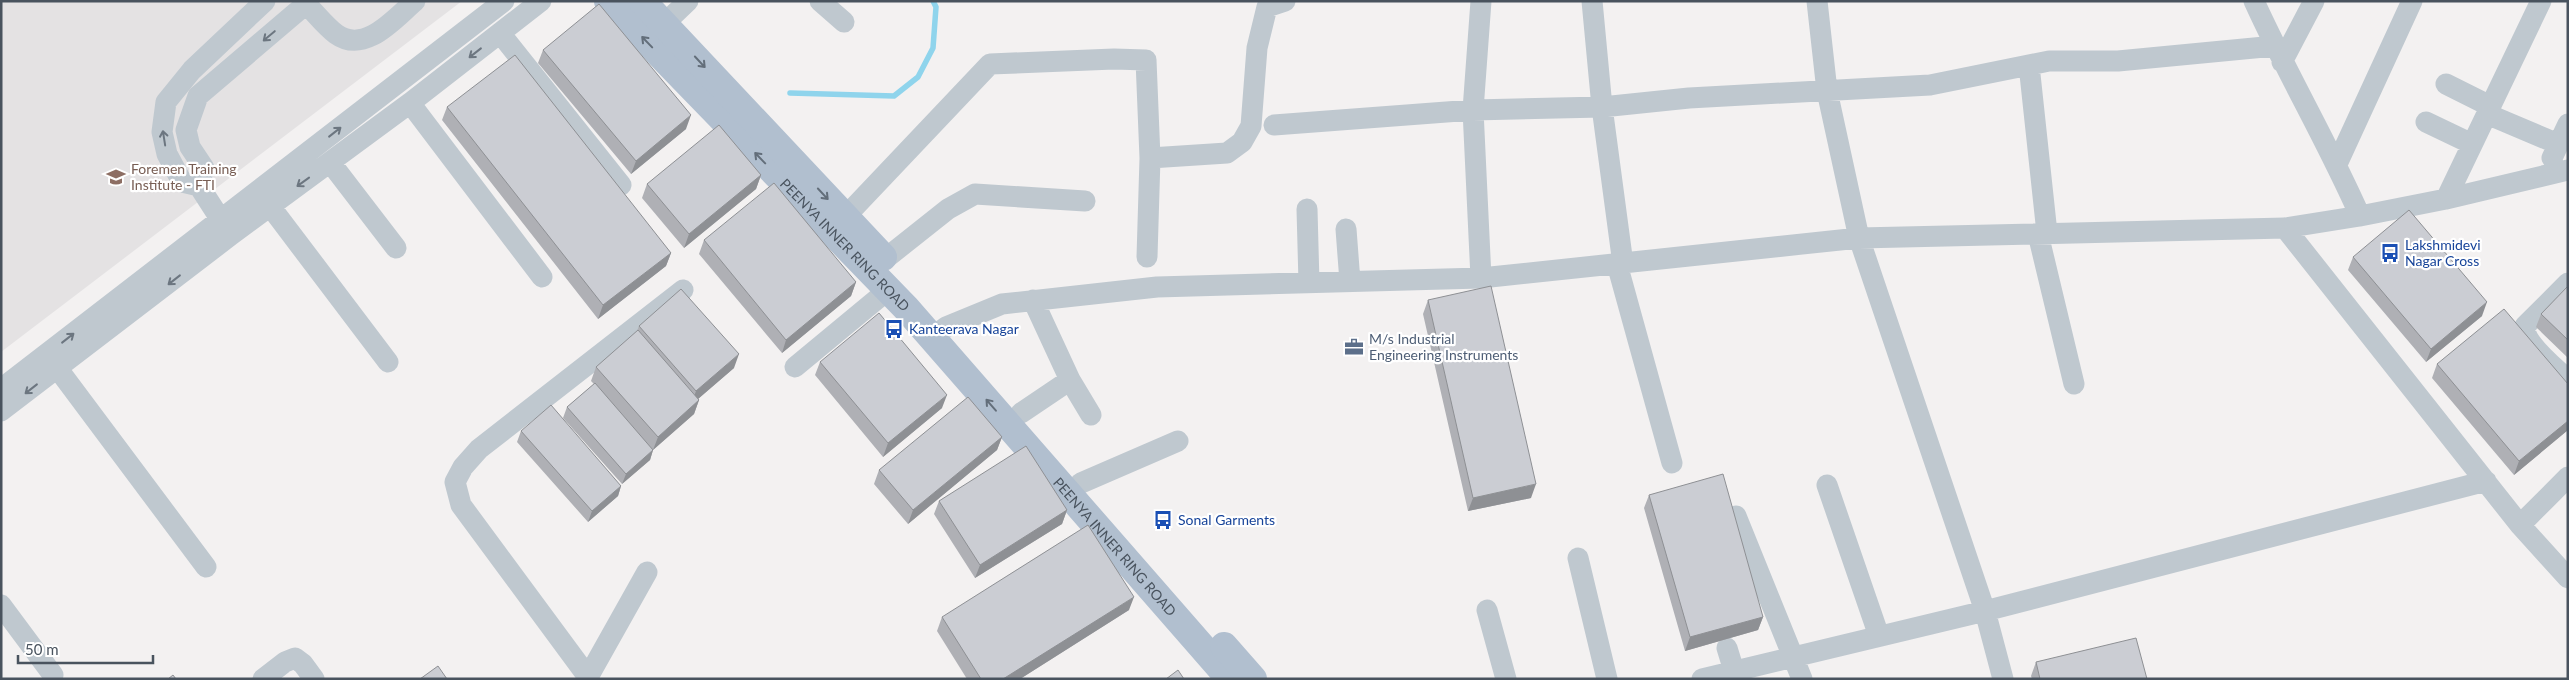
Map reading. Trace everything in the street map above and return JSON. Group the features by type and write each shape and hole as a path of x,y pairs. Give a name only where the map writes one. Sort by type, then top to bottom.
{"main road":[{"name":"PEENYA INNER RING ROAD","path":"608,1 888,290 939,333 1021,414 1253,679"},
{"name":"PEENYA INNER RING ROAD","path":"642,1 885,259 1086,528 1230,679"}],"street":[{"path":"226,227 199,186 182,182 167,154 162,132 166,102 192,70 265,1"},
{"path":"199,186 204,168 190,147 186,130 198,96 304,3 338,35 358,41 375,35 415,1"},
{"path":"1,411 52,361 226,227 504,1"},
{"path":"226,227 270,206 410,103 541,1"},
{"path":"664,24 688,1"},
{"path":"820,1 844,22"},
{"path":"1150,158 1227,153 1242,142 1251,126 1257,48 1266,8 1285,1"},
{"path":"1481,1 1474,110 1481,278"},
{"path":"1592,1 1620,264 1672,464"},
{"path":"1817,1 1827,91 1859,238 1985,611 2003,679"},
{"path":"2254,1 2278,54 2338,164 2360,216"},
{"path":"2278,54 2314,1"},
{"path":"2338,164 2412,1"},
{"path":"2446,199 2541,1"},
{"path":"500,34 621,185"},
{"path":"1274,125 1474,110 1602,107 1689,98 1930,85 2049,61 2118,61 2278,54"},
{"path":"845,217 990,64 1114,59 1146,60 1150,158 1147,256"},
{"path":"2029,65 2043,234 2074,384"},
{"path":"2446,84 2488,110 2558,144"},
{"path":"410,103 542,277"},
{"path":"2426,122 2472,144"},
{"path":"2544,174 2568,124"},
{"path":"178,174 199,160"},
{"path":"330,162 396,248"},
{"path":"939,333 1002,304 1157,287 1481,278 1859,238 2285,228 2446,199 2544,174 2568,170"},
{"path":"885,259 948,209 975,194 1085,201"},
{"path":"270,206 388,362"},
{"path":"1307,209 1309,283"},
{"path":"2285,228 2520,525 2568,578"},
{"path":"1346,229 1350,282"},
{"path":"2568,283 2525,326 2524,331 2530,342 2568,380"},
{"path":"647,572 588,678 461,505 455,482 463,467 480,449 683,290"},
{"path":"795,367 888,290"},
{"path":"1033,300 1070,380 1091,415"},
{"path":"1,389 52,361"},
{"path":"52,361 206,567"},
{"path":"1021,414 1070,380"},
{"path":"1081,483 1178,441"},
{"path":"2520,525 2568,477"},
{"path":"1703,679 1985,611 2486,481"},
{"path":"1827,485 1878,636"},
{"path":"1736,516 1802,679"},
{"path":"1578,558 1607,679"},
{"path":"1,605 53,675"},
{"path":"1487,610 1506,679"},
{"path":"1727,648 1734,671"},
{"path":"263,679 285,662 295,658 303,664 314,679"}],"shaded area":[{"name":"Foremen Training Institute - FTI","path":"1,1 462,1 1,352"}],"building":[{"path":"599,4 691,115 636,161 543,50"},
{"path":"515,55 671,253 603,305 447,107"},
{"path":"719,125 761,175 689,234 647,184"},
{"path":"774,183 856,282 786,340 704,240"},
{"path":"2409,210 2487,302 2431,349 2353,257"},
{"path":"1491,286 1536,484 1473,498 1428,300"},
{"path":"2568,286 2568,340 2541,314"},
{"path":"681,289 739,354 696,391 639,326"},
{"path":"2504,309 2568,384 2568,421 2519,461 2437,364"},
{"path":"879,313 947,395 888,443 820,362"},
{"path":"638,330 699,400 658,437 596,367"},
{"path":"595,383 653,450 626,474 567,407"},
{"path":"968,397 1002,437 913,510 879,470"},
{"path":"551,405 621,486 592,511 521,431"},
{"path":"1026,446 1067,510 980,565 939,501"},
{"path":"1723,474 1763,617 1690,637 1649,495"},
{"path":"1088,525 1134,597 1003,679 981,679 942,617"},
{"path":"2136,638 2147,679 2040,679 2036,662"},
{"path":"438,666 447,679 420,679"},
{"path":"1178,670 1184,679 1166,679"},
{"path":"173,675 176,679 168,679"}],"waterway":[{"path":"790,93 894,96 918,77 933,48 936,7 933,1"}],"place":[{"name":"Foremen Training Institute - FTI","path":"116,177"},
{"name":"Lakshmidevi Nagar Cross","path":"2390,253"},
{"name":"Kanteerava Nagar","path":"894,329"},
{"name":"M/s Industrial Engineering Instruments","path":"1354,347"},
{"name":"Sonal Garments","path":"1163,520"}]}
